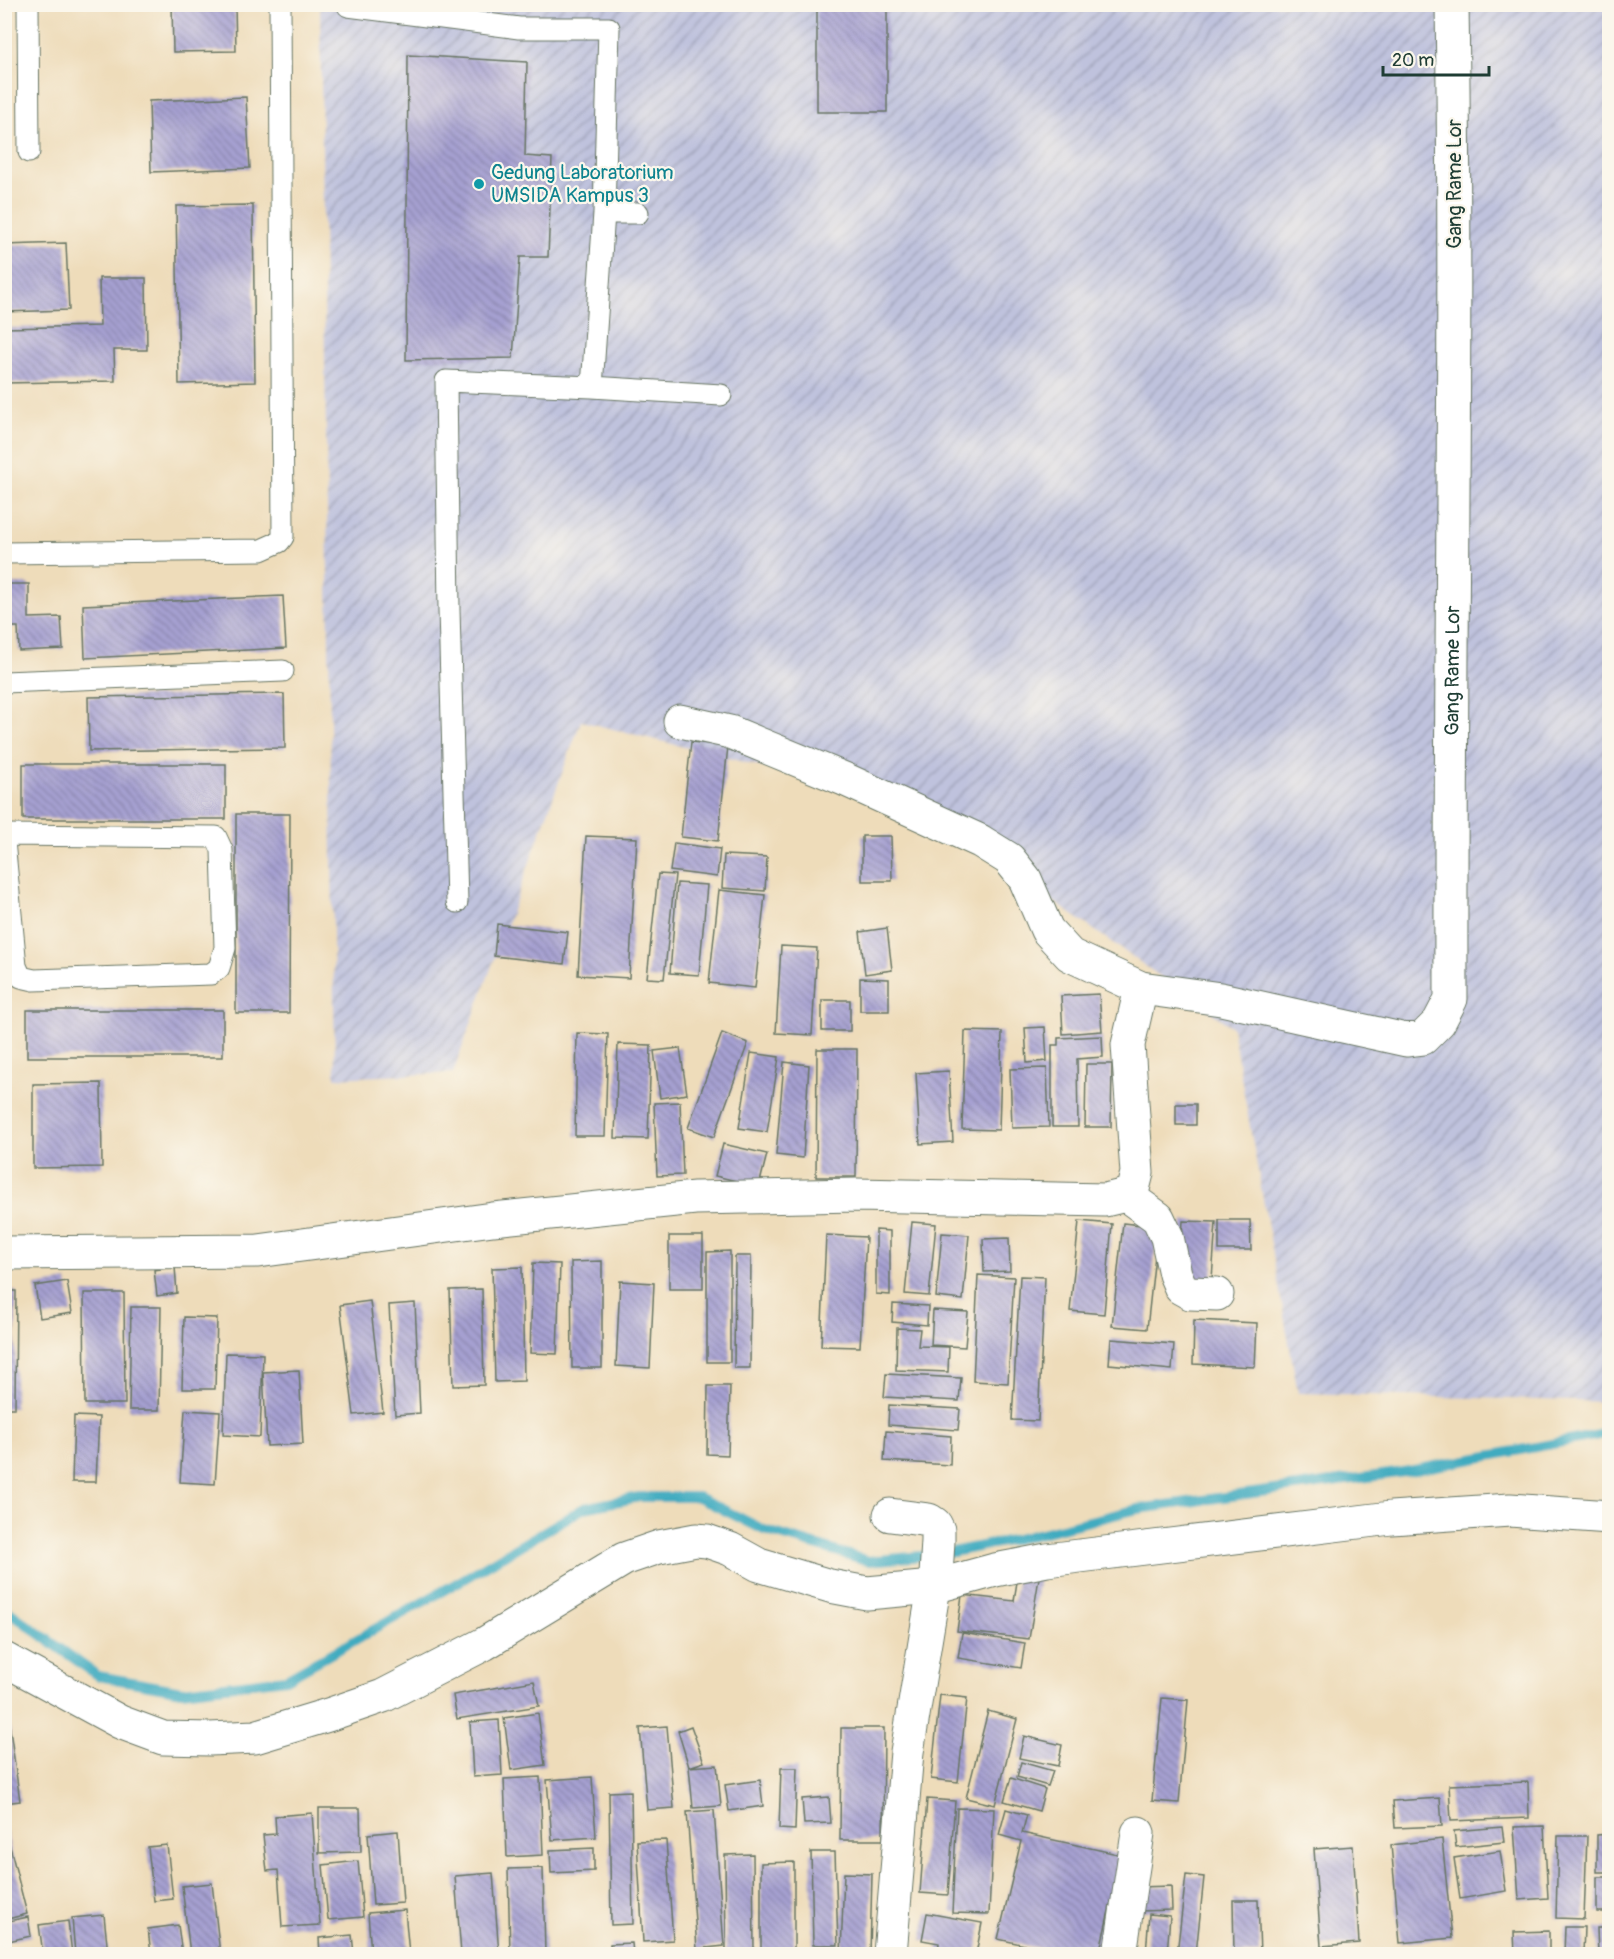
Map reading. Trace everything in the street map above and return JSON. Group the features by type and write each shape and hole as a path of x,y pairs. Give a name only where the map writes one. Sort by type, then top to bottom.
{"street":[{"name":"Gang Rame Lor","path":"680,721 730,732 844,779 981,841 1009,859 1025,879 1047,930 1070,955 1141,988 1221,999 1406,1040 1423,1038 1439,1022 1451,999 1450,767 1455,204 1452,4"},
{"path":"4,1253 258,1251 482,1220 695,1198 857,1196 1105,1200 1126,1195 1134,1189 1137,1173 1128,1045 1141,988"},
{"path":"1126,1195 1158,1218 1167,1237 1175,1274 1181,1288 1190,1293 1217,1294"},
{"path":"4,1659 120,1722 163,1738 255,1737 383,1696 484,1644 624,1559 659,1546 696,1540 706,1541 730,1549 759,1565 830,1586 867,1593 1047,1560 1391,1518 1510,1510 1610,1517"},
{"path":"890,1515 930,1520 938,1530 934,1581 907,1752 890,1954"},
{"path":"1120,1954 1138,1833"}],"lane":[{"path":"28,4 29,152"},
{"path":"4,553 261,550 279,542 283,537 280,4"},
{"path":"348,4 348,6 519,28 609,28 604,213 592,387"},
{"path":"604,213 639,213"},
{"path":"457,903 446,381 721,395"},
{"path":"4,682 283,671"},
{"path":"4,835 216,837 222,850 225,948 219,968 211,974 34,980 21,977 16,966 4,841"}],"shaded area":[{"path":"320,5 1609,5 1609,1402 1298,1393 1232,1027 918,806 581,721 453,1073 335,1078"}],"building":[{"path":"172,4 235,4 236,51 173,52"},
{"path":"817,4 887,4 887,112 817,112"},
{"name":"Gedung Laboratorium UMSIDA Kampus 3","path":"408,55 527,62 525,156 552,158 548,257 520,257 513,358 406,360"},
{"path":"246,97 250,168 151,172 149,101"},
{"path":"253,205 255,382 179,384 176,206"},
{"path":"66,243 69,310 4,312 4,245"},
{"path":"99,278 146,278 147,350 114,350 115,381 4,383 4,328 100,326"},
{"path":"4,584 29,584 29,618 61,617 63,649 19,651 18,627 4,627"},
{"path":"283,596 286,648 85,658 83,605"},
{"path":"284,694 285,748 89,751 88,697"},
{"path":"691,742 728,746 718,841 681,837"},
{"path":"23,764 226,764 226,819 23,819"},
{"path":"236,814 290,814 289,1013 236,1013"},
{"path":"586,836 637,838 629,978 578,975"},
{"path":"862,836 891,836 892,881 862,881"},
{"path":"674,843 720,849 717,877 670,871"},
{"path":"724,855 767,857 765,891 722,888"},
{"path":"658,874 675,875 664,979 647,978"},
{"path":"677,883 707,885 699,975 670,973"},
{"path":"719,890 765,895 755,988 709,983"},
{"path":"497,924 568,932 564,964 494,956"},
{"path":"887,928 892,970 865,974 860,932"},
{"path":"781,946 817,948 812,1035 776,1033"},
{"path":"860,978 889,979 889,1011 860,1011"},
{"path":"1099,994 1102,1031 1063,1034 1061,996"},
{"path":"822,1000 850,1000 850,1031 822,1031"},
{"path":"27,1010 223,1010 223,1057 27,1057"},
{"path":"1045,1027 1047,1061 1027,1063 1025,1028"},
{"path":"965,1031 1002,1032 999,1130 962,1129"},
{"path":"577,1033 608,1034 605,1136 575,1136"},
{"path":"722,1033 748,1043 714,1137 688,1128"},
{"path":"1102,1036 1103,1057 1077,1059 1078,1127 1052,1127 1052,1045 1058,1045 1058,1038"},
{"path":"618,1044 651,1045 648,1139 615,1138"},
{"path":"680,1048 687,1094 660,1098 654,1051"},
{"path":"817,1049 857,1049 856,1177 816,1177"},
{"path":"751,1053 779,1057 767,1132 739,1128"},
{"path":"784,1062 809,1065 803,1158 776,1155"},
{"path":"1086,1064 1112,1064 1111,1127 1085,1127"},
{"path":"1047,1068 1049,1127 1012,1128 1010,1069"},
{"path":"949,1071 953,1142 920,1144 916,1073"},
{"path":"101,1083 102,1167 33,1168 33,1084"},
{"path":"680,1102 683,1175 657,1176 654,1103"},
{"path":"1176,1104 1196,1104 1196,1125 1176,1125"},
{"path":"723,1144 767,1154 759,1186 715,1176"},
{"path":"1219,1220 1250,1220 1251,1250 1219,1250"},
{"path":"1079,1221 1112,1224 1104,1314 1070,1311"},
{"path":"1183,1221 1216,1222 1212,1279 1179,1278"},
{"path":"912,1222 936,1224 929,1296 905,1294"},
{"path":"1123,1223 1158,1227 1147,1329 1112,1326"},
{"path":"876,1230 890,1231 890,1295 876,1294"},
{"path":"942,1233 969,1235 963,1300 936,1297"},
{"path":"826,1235 866,1237 860,1347 821,1346"},
{"path":"669,1236 703,1236 703,1289 669,1289"},
{"path":"1009,1238 1010,1271 984,1272 983,1239"},
{"path":"730,1251 730,1362 707,1362 707,1252"},
{"path":"735,1256 751,1256 750,1368 734,1368"},
{"path":"602,1261 602,1368 572,1368 571,1262"},
{"path":"533,1263 560,1264 557,1354 530,1353"},
{"path":"175,1267 177,1293 157,1296 154,1270"},
{"path":"522,1267 524,1381 495,1382 492,1268"},
{"path":"978,1275 1014,1277 1008,1383 973,1381"},
{"path":"1020,1276 1045,1277 1038,1421 1012,1420"},
{"path":"67,1281 72,1313 40,1318 35,1286"},
{"path":"620,1281 654,1283 650,1368 616,1366"},
{"path":"482,1289 484,1385 453,1386 450,1290"},
{"path":"4,1291 16,1291 15,1408 4,1408"},
{"path":"84,1293 124,1293 125,1404 85,1404"},
{"path":"370,1301 383,1412 354,1415 340,1305"},
{"path":"415,1303 420,1413 395,1415 389,1305"},
{"path":"893,1304 928,1306 927,1325 892,1322"},
{"path":"131,1307 161,1307 159,1410 129,1410"},
{"path":"933,1310 968,1312 965,1347 931,1345"},
{"path":"184,1317 217,1318 215,1389 182,1389"},
{"path":"1194,1320 1257,1323 1255,1367 1193,1364"},
{"path":"897,1328 920,1329 918,1346 949,1347 948,1372 896,1370"},
{"path":"1111,1339 1174,1344 1172,1370 1109,1364"},
{"path":"226,1353 263,1354 260,1437 223,1435"},
{"path":"299,1370 303,1444 267,1446 263,1372"},
{"path":"886,1374 961,1378 959,1401 884,1397"},
{"path":"708,1386 730,1386 728,1455 707,1454"},
{"path":"889,1405 960,1409 958,1430 888,1425"},
{"path":"185,1410 220,1412 215,1484 180,1482"},
{"path":"74,1416 99,1417 96,1482 72,1482"},
{"path":"886,1431 951,1436 950,1465 884,1461"},
{"path":"1019,1569 1040,1572 1029,1639 957,1631 962,1595 1014,1601"},
{"path":"962,1633 1025,1643 1021,1668 958,1658"},
{"path":"534,1681 539,1706 457,1719 453,1695"},
{"path":"940,1695 967,1698 958,1782 931,1779"},
{"path":"1162,1698 1188,1700 1179,1803 1152,1801"},
{"path":"4,1708 7,1708 20,1801 4,1803"},
{"path":"988,1711 1017,1719 995,1805 966,1798"},
{"path":"538,1713 545,1765 511,1770 504,1718"},
{"path":"499,1720 502,1775 473,1777 470,1722"},
{"path":"667,1726 674,1808 647,1810 640,1728"},
{"path":"691,1726 704,1762 689,1767 678,1731"},
{"path":"841,1728 884,1728 883,1840 840,1840"},
{"path":"1024,1736 1062,1745 1058,1766 1019,1758"},
{"path":"1021,1762 1053,1771 1048,1786 1017,1777"},
{"path":"717,1765 721,1806 693,1808 689,1767"},
{"path":"781,1768 797,1768 795,1830 779,1829"},
{"path":"540,1777 543,1855 507,1857 504,1779"},
{"path":"592,1777 596,1837 552,1840 547,1780"},
{"path":"1011,1778 1045,1789 1039,1811 1004,1801"},
{"path":"760,1780 763,1806 729,1811 725,1785"},
{"path":"1528,1782 1529,1818 1451,1821 1449,1785"},
{"path":"631,1791 633,1924 611,1925 609,1792"},
{"path":"829,1797 831,1823 804,1824 802,1799"},
{"path":"1440,1798 1442,1826 1395,1828 1393,1801"},
{"path":"927,1799 955,1801 948,1895 920,1893"},
{"path":"319,1808 360,1808 361,1852 319,1853"},
{"path":"957,1808 994,1809 989,1914 952,1913"},
{"path":"1006,1809 1027,1815 1022,1833 1122,1855 1099,1954 1065,1954 998,1939 1021,1841 999,1835"},
{"path":"714,1810 724,1946 697,1949 687,1812"},
{"path":"312,1813 320,1925 282,1927 278,1870 267,1871 263,1835 276,1834 275,1816"},
{"path":"4,1823 27,1914 4,1920"},
{"path":"1544,1826 1548,1898 1519,1900 1514,1827"},
{"path":"1502,1827 1504,1842 1456,1847 1454,1831"},
{"path":"398,1831 403,1903 373,1905 368,1834"},
{"path":"1610,1834 1610,1872 1597,1872 1597,1835"},
{"path":"1558,1836 1587,1836 1584,1919 1556,1918"},
{"path":"1442,1839 1452,1938 1400,1943 1391,1845"},
{"path":"666,1840 673,1940 643,1942 637,1841"},
{"path":"167,1845 173,1899 154,1901 148,1847"},
{"path":"1353,1846 1359,1943 1321,1946 1314,1849"},
{"path":"594,1848 594,1871 551,1873 550,1850"},
{"path":"1500,1851 1506,1891 1460,1899 1454,1858"},
{"path":"811,1852 835,1852 838,1945 813,1945"},
{"path":"753,1854 754,1951 726,1951 725,1855"},
{"path":"358,1861 363,1917 328,1920 323,1865"},
{"path":"794,1862 794,1953 761,1952 761,1863"},
{"path":"543,1868 545,1954 510,1954 508,1869"},
{"path":"493,1873 499,1954 461,1954 455,1876"},
{"path":"844,1873 872,1874 870,1954 841,1954"},
{"path":"1186,1875 1204,1877 1196,1954 1177,1954"},
{"path":"1597,1877 1610,1877 1610,1912 1597,1912"},
{"path":"212,1883 220,1954 190,1954 182,1886"},
{"path":"1171,1886 1172,1910 1139,1911 1138,1887"},
{"path":"1233,1900 1258,1900 1260,1954 1234,1954"},
{"path":"405,1910 409,1954 371,1954 368,1913"},
{"path":"927,1913 982,1923 976,1954 938,1954 939,1943 922,1940"},
{"path":"1149,1914 1170,1916 1167,1954 1146,1954"},
{"path":"104,1915 108,1954 75,1954 72,1918"},
{"path":"28,1917 31,1936 4,1942 4,1922"},
{"path":"68,1921 72,1954 43,1954 39,1925"},
{"path":"178,1925 182,1954 151,1954 148,1929"},
{"path":"1565,1927 1584,1927 1583,1954 1564,1954"},
{"path":"1597,1928 1610,1928 1610,1954 1598,1954"},
{"path":"1549,1931 1549,1954 1515,1954 1514,1932"},
{"path":"352,1935 354,1954 320,1954 319,1938"},
{"path":"632,1943 633,1954 610,1954 610,1944"}],"waterway":[{"path":"942,1554 1017,1539 1138,1509 1404,1472 1610,1433"},
{"path":"4,1608 98,1676 182,1691 286,1679 584,1508 639,1497 698,1497 764,1530 869,1561 932,1555"}],"place":[{"name":"Gedung Laboratorium UMSIDA Kampus 3","path":"479,184"}]}
